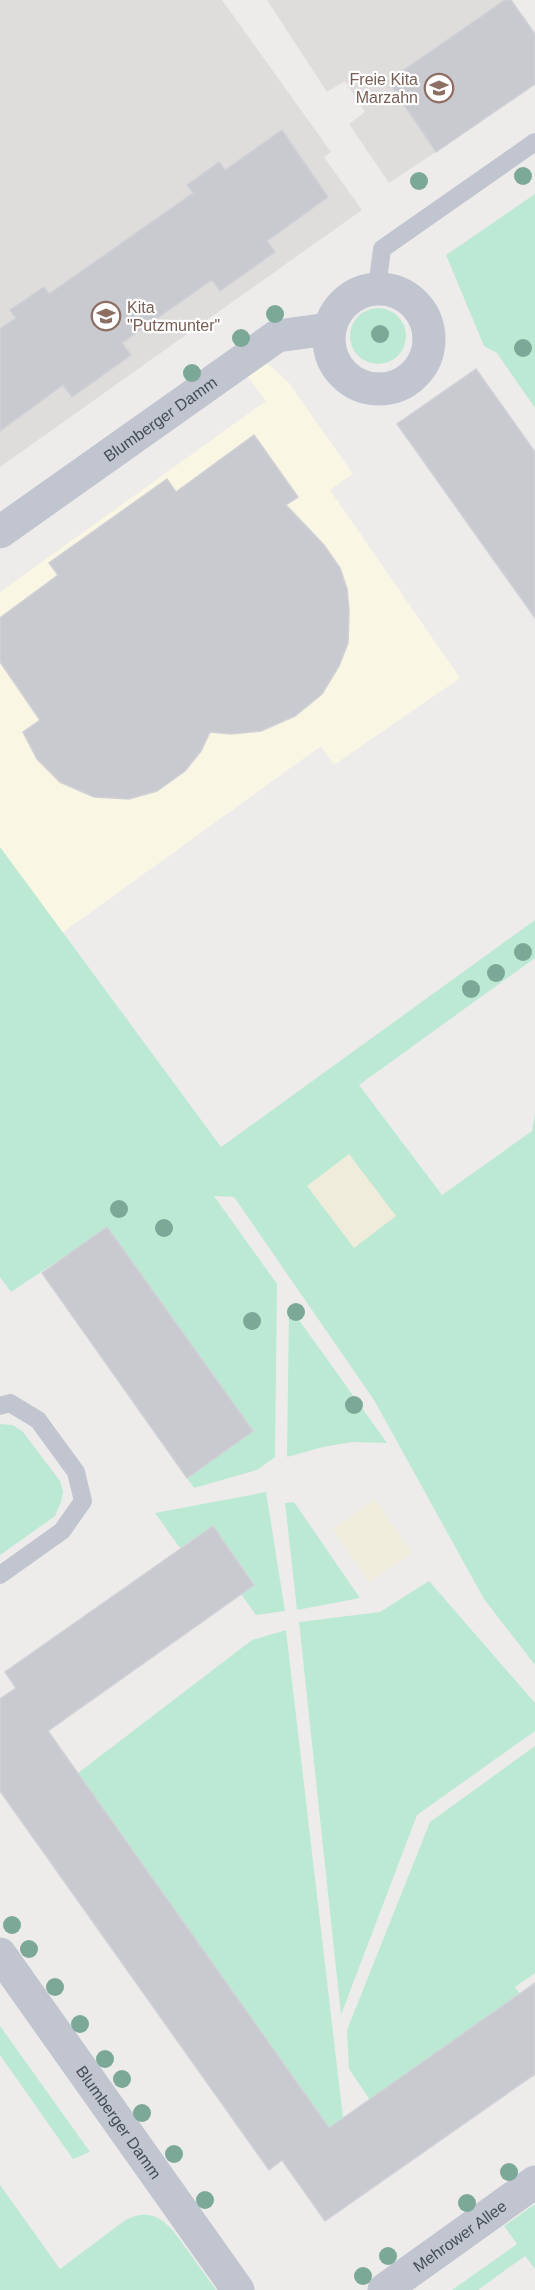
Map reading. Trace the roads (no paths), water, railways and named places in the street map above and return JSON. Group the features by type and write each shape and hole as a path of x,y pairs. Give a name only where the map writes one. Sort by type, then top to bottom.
{"street":[{"path":"377,288 403,295 415,304 425,318 429,333 428,348 423,363 413,376 385,389 369,388 354,383 342,373 333,360 328,345 329,329 335,314 344,302 357,293 377,288"},
{"name":"Blumberger Damm","path":"0,532 277,336 329,329"},
{"name":"Blumberger Damm","path":"0,1954 238,2290"},
{"name":"Mehrower Allee","path":"384,2290 535,2182"}],"lane":[{"path":"377,288 382,249 535,142"},
{"path":"0,1406 10,1403 38,1419 76,1472 83,1501 62,1531 0,1575"}],"place":[{"name":"Freie Kita Marzahn","path":"439,88"},
{"name":"Kita \"Putzmunter\"","path":"106,316"}]}
